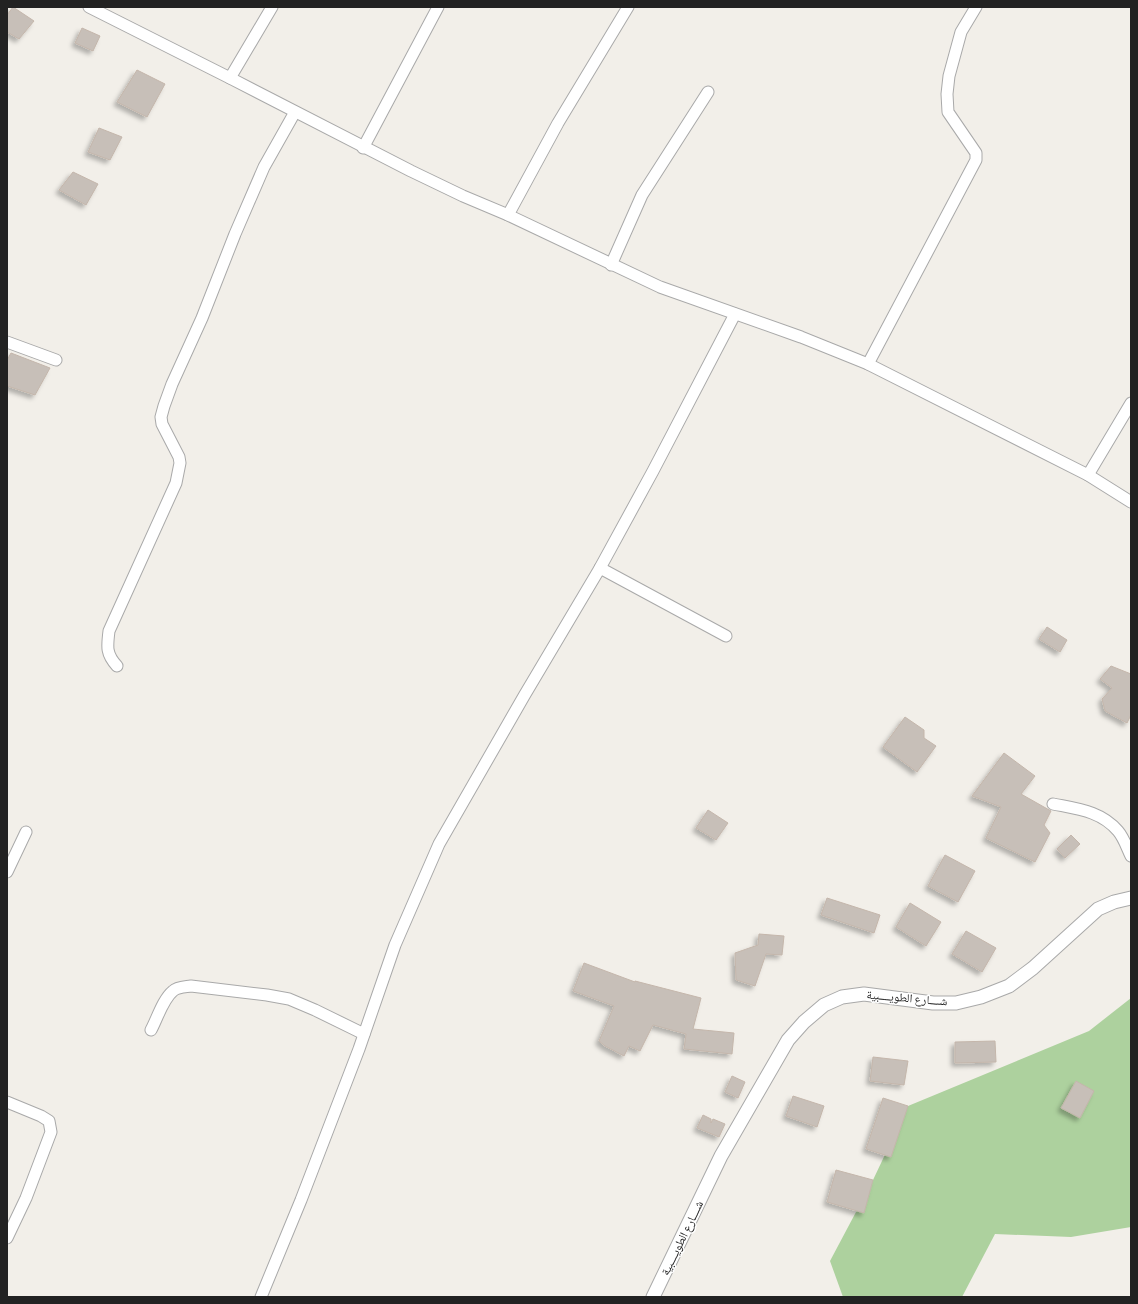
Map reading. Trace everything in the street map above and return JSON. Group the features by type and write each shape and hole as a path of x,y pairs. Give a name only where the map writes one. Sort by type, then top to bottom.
{"street":[{"path":"89,7 230,78 363,148 660,287 801,337 868,364 1088,475 1131,502"},
{"path":"230,78 272,7"},
{"path":"363,148 438,7"},
{"path":"508,215 558,123 628,7"},
{"path":"868,364 976,160 976,153 948,112 947,94 949,76 962,32 976,7"},
{"path":"611,264 642,195 708,92"},
{"path":"117,666 110,659 107,646 109,631 176,483 180,470 179,457 162,424 161,417 164,406 264,167 295,112"},
{"path":"261,1297 364,1034 395,945 439,844 600,568 735,314"},
{"path":"7,342 56,360"},
{"path":"1088,475 1131,403"},
{"path":"600,568 726,636"},
{"path":"1053,804 1087,810 1108,822 1119,832 1131,856"},
{"path":"7,872 26,832"},
{"name":"شــــارع الطويــــبية","path":"653,1297 721,1156 788,1040 804,1022 824,1005 842,997 864,994 933,1003 956,1002 981,998 1008,986 1033,968 1098,909 1114,902 1131,898"},
{"path":"151,1030 166,998 173,990 191,986 288,999 315,1010 364,1034"},
{"path":"7,1102 41,1116 49,1121 51,1132 26,1198 7,1238"}],"green space":[{"path":"1131,998 1131,1227 1071,1237 995,1234 962,1297 843,1297 830,1261 873,1180 908,1106 1089,1031"}],"building":[{"path":"13,7 34,21 19,39 7,32 7,15"},
{"path":"82,28 100,36 93,51 75,43"},
{"path":"137,70 165,84 147,117 117,102"},
{"path":"99,128 122,137 110,160 88,152"},
{"path":"73,172 98,184 86,205 59,190"},
{"path":"11,353 50,368 35,395 7,386 7,360"},
{"path":"1047,627 1067,640 1060,652 1039,639"},
{"path":"1111,666 1131,674 1131,715 1127,723 1105,711 1102,699 1112,688 1100,679"},
{"path":"905,717 924,730 924,738 936,746 917,772 883,747"},
{"path":"1004,753 1035,776 1021,794 1051,811 1044,825 1050,833 1035,862 986,838 1001,807 972,796"},
{"path":"708,810 728,823 716,840 696,828"},
{"path":"1071,835 1080,844 1065,858 1057,849"},
{"path":"945,855 975,871 958,902 928,886"},
{"path":"827,898 880,915 874,933 821,915"},
{"path":"910,903 941,922 926,946 896,927"},
{"path":"966,931 996,948 982,972 952,954"},
{"path":"759,934 784,936 782,955 766,954 755,986 736,980 735,953 758,945"},
{"path":"584,963 635,982 701,998 693,1029 734,1033 732,1054 684,1049 686,1034 653,1025 640,1051 629,1046 624,1056 605,1046 599,1041 614,1006 573,991"},
{"path":"995,1041 996,1062 955,1063 955,1042"},
{"path":"873,1057 908,1061 904,1085 870,1081"},
{"path":"732,1076 745,1082 738,1098 725,1092"},
{"path":"1076,1081 1094,1091 1080,1118 1061,1108"},
{"path":"793,1096 824,1106 817,1127 786,1116"},
{"path":"883,1098 908,1106 891,1157 866,1149"},
{"path":"703,1115 711,1119 711,1123 713,1119 725,1124 719,1137 697,1128"},
{"path":"836,1170 873,1180 864,1213 827,1202"}]}
